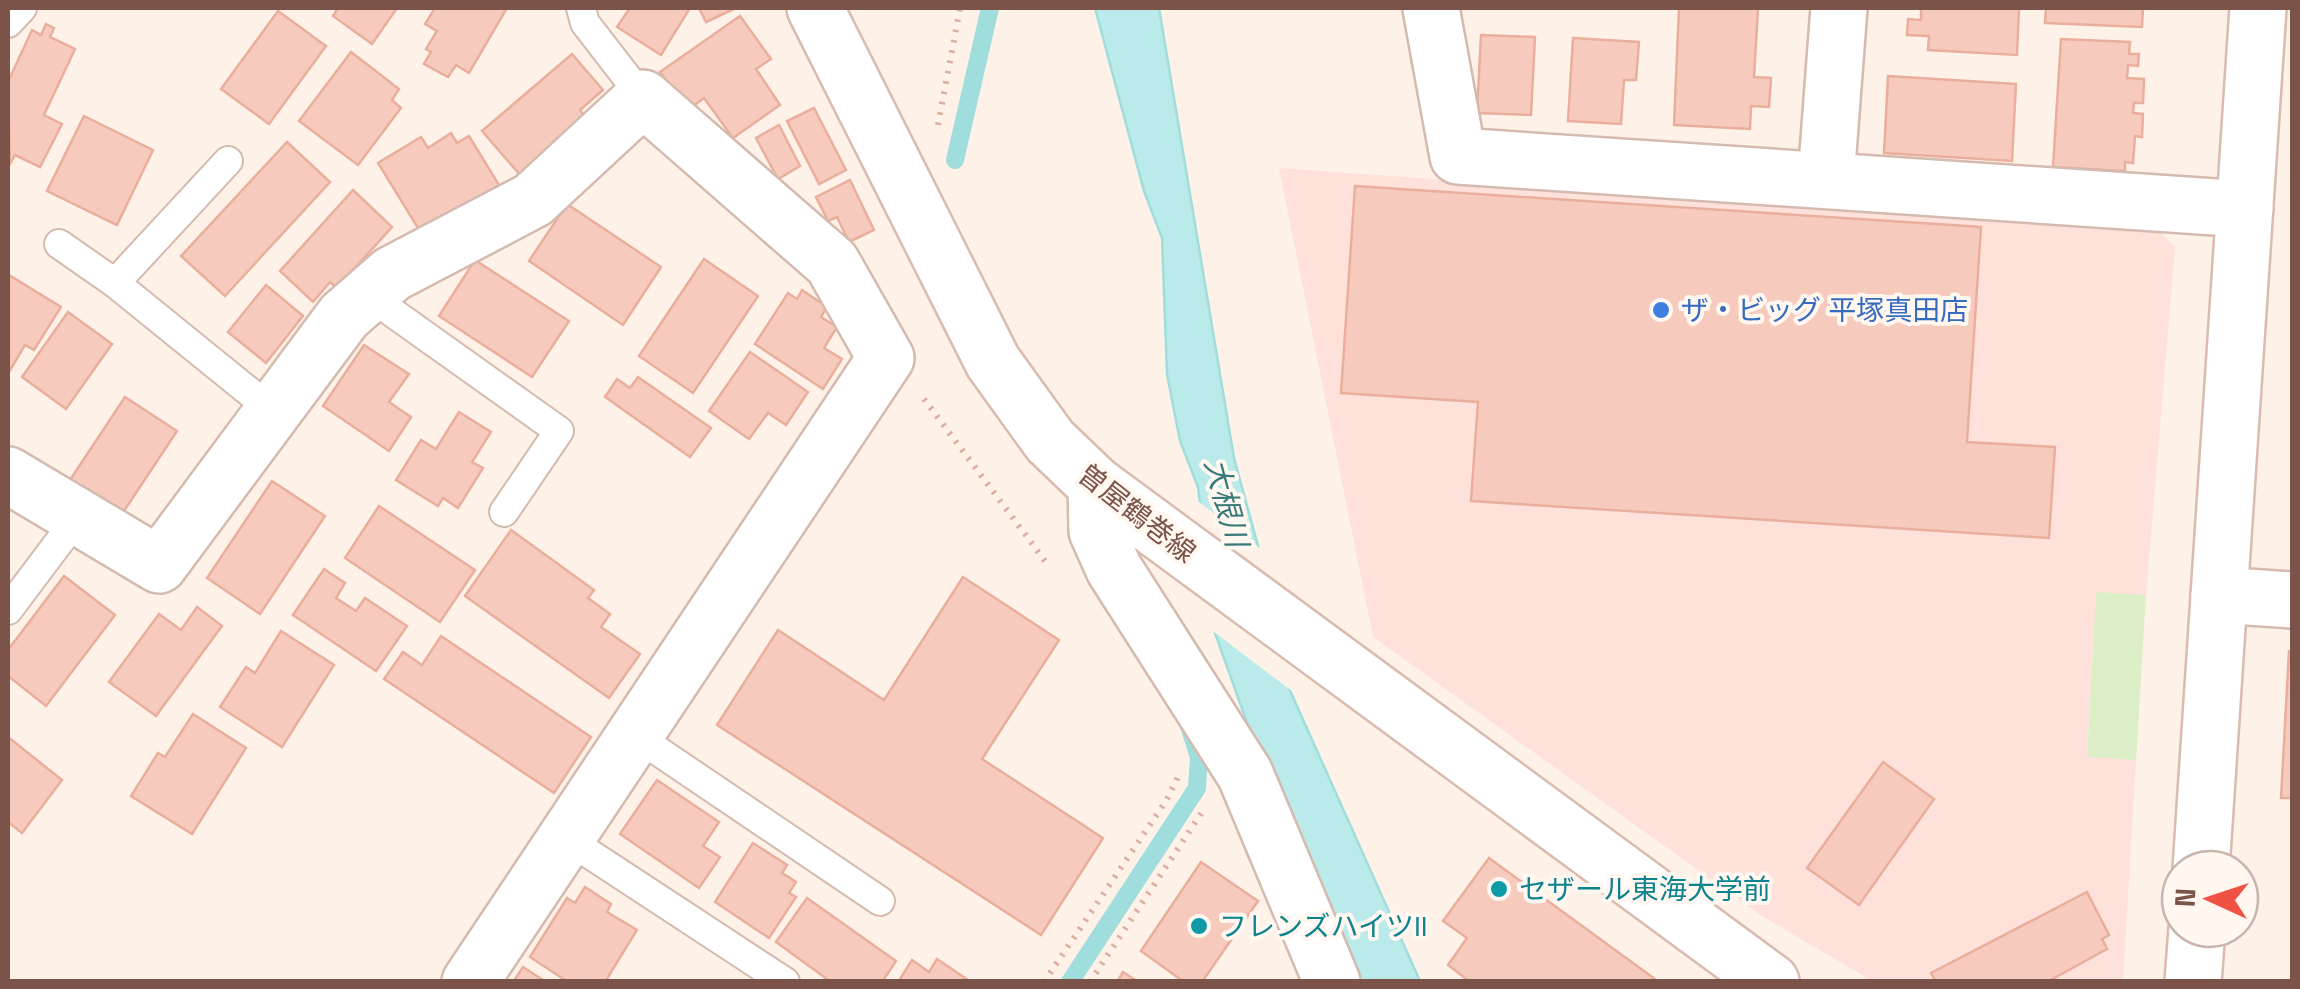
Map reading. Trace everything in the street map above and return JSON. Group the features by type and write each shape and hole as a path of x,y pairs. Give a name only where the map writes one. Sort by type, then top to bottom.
{"street":[{"name":"曽屋鶴巻線","path":"814,8 993,362 1050,442 1108,493 1770,982"},
{"path":"1431,8 1458,156 2245,209"},
{"path":"1826,179 1838,8"},
{"path":"2202,849 2258,8"},
{"path":"8,475 159,566 344,316 392,274 533,200 643,98 832,263 886,358 470,982"},
{"path":"1108,493 1096,531 1114,570 1245,774 1332,982"},
{"path":"2219,596 2292,600"},
{"path":"2193,982 2195,949"}],"lane":[{"path":"8,24 22,8"},
{"path":"589,13 643,98"},
{"path":"115,282 228,161"},
{"path":"59,244 115,282 273,411"},
{"path":"368,295 559,431 504,512"},
{"path":"8,610 78,518"},
{"path":"633,734 880,902"},
{"path":"564,837 785,982"}],"path":[{"path":"935,144 960,8"},
{"path":"886,358 907,374 966,462 1050,568"},
{"path":"1044,982 1166,802 1180,762"},
{"path":"1090,982 1227,775 1245,774"}],"shaded area":[{"path":"1279,168 2158,230 2175,247 2146,595 2096,593 2087,756 2136,760 2123,981 1872,981 1762,916 1373,637"}],"green space":[{"path":"2096,592 2146,595 2136,760 2087,757"}],"water":[{"name":"大根川","path":"1095,8 1159,8 1234,458 1260,553 1288,686 1420,981 1356,981 1267,779 1215,633 1198,487 1180,441 1167,374 1162,238 1144,191"}],"pier":[{"path":"1195,499 1265,552 1297,695 1210,629 1207,559"}],"building":[{"path":"338,8 397,8 372,44 333,16"},
{"path":"435,8 507,8 469,73 456,65 448,77 424,64 431,52 426,49 437,31 425,24"},
{"path":"630,8 690,8 661,55 617,27"},
{"path":"699,8 736,8 706,22"},
{"path":"1679,8 1758,8 1754,77 1771,78 1769,107 1751,106 1750,129 1674,125"},
{"path":"1921,8 2019,8 2017,55 1928,50 1929,36 1907,35 1908,19 1921,20"},
{"path":"2046,8 2143,8 2142,27 2045,23"},
{"path":"278,11 326,46 269,124 221,89"},
{"path":"740,16 771,59 756,69 780,105 733,138 704,98 687,111 660,72"},
{"path":"46,24 54,28 50,37 75,49 44,115 62,124 40,167 15,155 10,164 8,82 32,30 41,35"},
{"path":"1481,35 1535,37 1531,115 1477,113"},
{"path":"1573,38 1639,42 1636,80 1624,80 1621,124 1568,121"},
{"path":"2061,39 2130,42 2129,54 2139,54 2138,66 2128,65 2127,78 2144,79 2143,103 2134,103 2133,113 2143,114 2142,137 2135,136 2133,163 2125,162 2125,171 2053,167"},
{"path":"351,52 399,89 392,100 401,108 358,165 299,121"},
{"path":"572,54 603,90 580,110 587,119 521,176 482,131"},
{"path":"1888,76 2016,84 2012,161 1884,153"},
{"path":"814,108 846,170 819,184 787,121"},
{"path":"84,116 153,150 117,225 47,191"},
{"path":"779,125 800,166 778,179 756,138"},
{"path":"451,133 457,143 469,136 499,185 421,233 378,163 421,137 428,148"},
{"path":"287,142 330,182 225,296 181,256"},
{"path":"850,180 874,230 849,242 837,217 828,221 816,197"},
{"name":"ザ・ビッグ 平塚真田店","path":"1355,186 1981,227 1967,442 2055,447 2049,538 1471,501 1478,402 1341,393"},
{"path":"353,190 392,227 337,288 330,282 313,302 280,271"},
{"path":"567,204 661,267 623,325 529,261"},
{"path":"704,259 758,296 693,393 639,356"},
{"path":"475,260 569,321 532,377 439,316"},
{"path":"9,275 61,307 34,350 25,345 9,372"},
{"path":"266,285 303,316 266,363 228,332"},
{"path":"802,290 827,307 821,317 837,327 824,348 842,359 823,389 755,344 788,293 797,299"},
{"path":"68,312 112,344 66,409 22,377"},
{"path":"364,345 409,374 389,402 411,417 389,451 323,406"},
{"path":"750,352 808,392 786,425 768,413 749,439 709,411"},
{"path":"638,377 711,428 690,457 605,397 617,379 630,388"},
{"path":"125,397 177,431 122,514 70,480"},
{"path":"459,412 491,432 472,462 483,468 458,508 443,498 438,506 396,480 421,440 436,449"},
{"path":"272,481 325,516 260,614 207,578"},
{"path":"379,506 475,570 440,622 345,558"},
{"path":"511,530 594,590 588,598 610,614 601,627 640,654 609,698 465,596"},
{"path":"324,569 345,583 336,598 356,611 365,598 407,626 376,671 293,615"},
{"path":"64,576 115,615 46,706 8,676 8,650"},
{"path":"963,577 1059,640 982,759 1103,838 1041,935 717,725 778,630 884,700"},
{"path":"197,607 222,626 156,716 109,682 159,614 181,630"},
{"path":"281,631 334,665 282,747 220,707 246,667 255,673"},
{"path":"441,636 591,737 554,793 384,679 403,652 422,665"},
{"path":"2289,651 2292,798 2281,798"},
{"path":"193,714 246,748 192,834 131,796 158,753 165,757"},
{"path":"8,737 62,780 22,833 8,822"},
{"path":"1883,762 1934,799 1859,905 1807,868"},
{"path":"657,780 719,822 703,846 720,857 699,888 620,834"},
{"path":"753,843 787,865 782,873 796,882 789,893 796,897 769,938 715,902"},
{"name":"セザール東海大学前","path":"1489,858 1659,982 1470,982 1448,965 1467,938 1443,921"},
{"name":"フレンズハイツII","path":"1201,862 1258,901 1202,982 1184,982 1141,951"},
{"path":"585,887 611,904 607,912 637,930 605,982 568,982 530,957 567,898 575,903"},
{"path":"2087,892 2109,935 2102,939 2107,949 2047,982 1936,982 1931,973"},
{"path":"807,898 896,961 882,982 831,982 776,942"},
{"path":"937,959 971,982 898,982 912,960 929,972"},
{"path":"523,967 546,982 513,982"},
{"path":"1123,972 1138,982 1117,982"}],"waterway":[{"path":"955,160 990,8"},
{"path":"1070,982 1197,788 1199,757 1189,726"}],"place":[{"name":"ザ・ビッグ 平塚真田店","path":"1661,310"},
{"name":"セザール東海大学前","path":"1499,889"},
{"name":"フレンズハイツII","path":"1199,926"}]}
